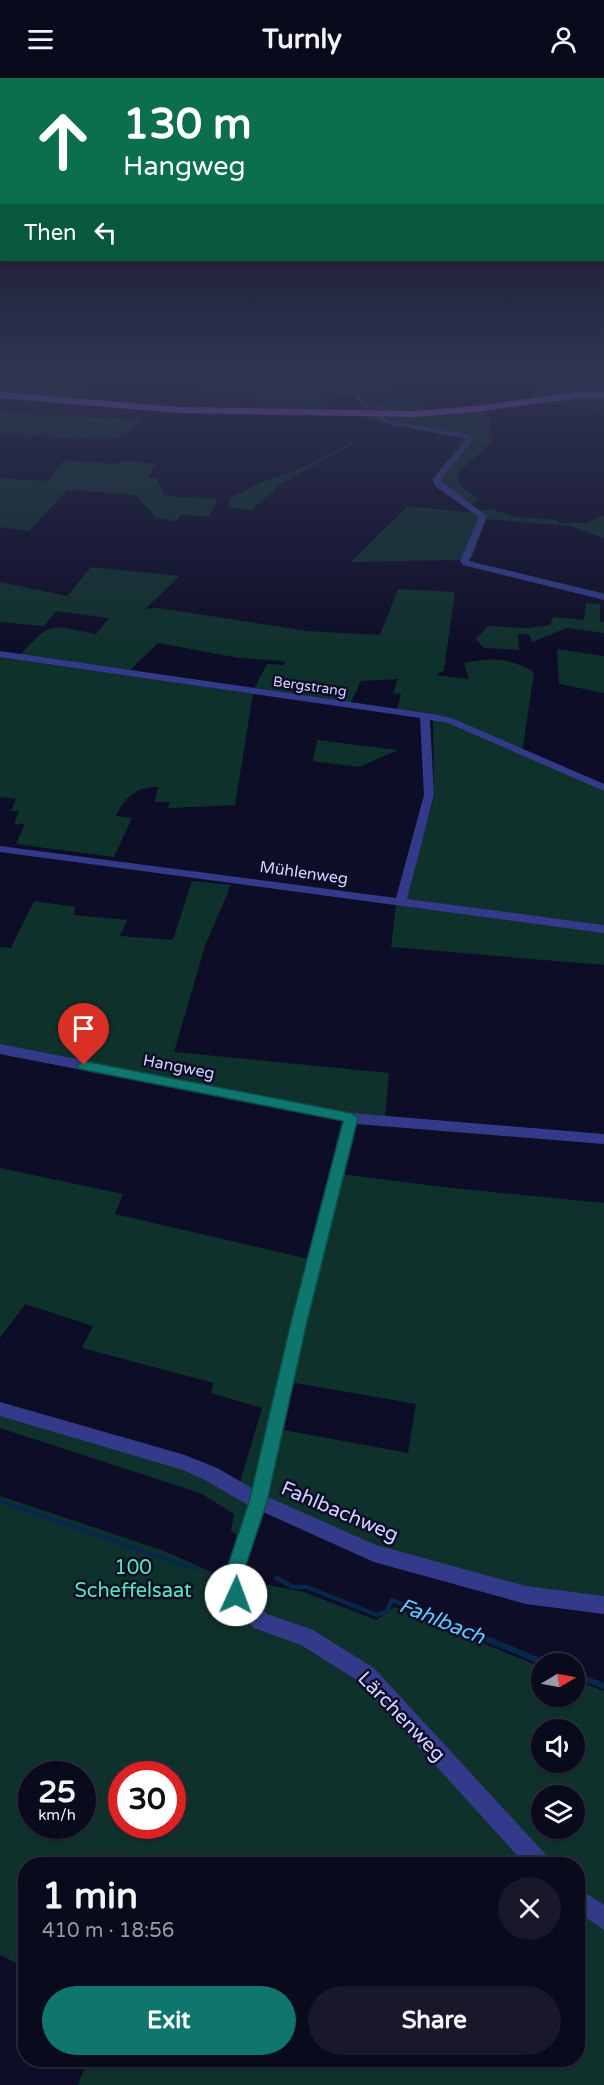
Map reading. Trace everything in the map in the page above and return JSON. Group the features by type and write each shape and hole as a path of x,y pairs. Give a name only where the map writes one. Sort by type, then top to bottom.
{"street":[{"path":"447,467 436,480 439,485 483,516 464,561 466,563 604,597"},
{"name":"Bergstrang","path":"0,654 451,721 604,788"},
{"path":"401,902 429,795 425,716"},
{"name":"Mühlenweg","path":"0,849 604,929"},
{"name":"Hangweg","path":"0,1049 351,1118 604,1139"},
{"name":"Lärchenweg","path":"351,1118 299,1322 258,1502 235,1571 236,1595 261,1622 306,1637 367,1675 533,1857"},
{"name":"Fahlbachweg","path":"0,1408 185,1462 211,1474 258,1502 374,1553 526,1595 604,1605"},
{"path":"585,1904 604,1919"}],"green space":[{"path":"59,467 154,467 148,477 157,479 165,496 218,499 209,517 181,515 176,522 156,518 136,495 67,490 29,531 0,527 0,478 48,481"},
{"path":"304,467 311,467 282,483 251,510 228,507 230,498 260,483"},
{"path":"442,467 465,467 457,474 461,486 479,499 471,505 479,511 491,509 515,517 558,520 558,523 587,523 604,515 604,538 570,526 486,519 472,558 467,561 604,593 604,597 460,560 351,562 408,506 476,513 433,479"},
{"path":"91,567 180,576 145,609 159,608 307,631 380,635 398,589 455,592 444,670 436,675 469,679 464,663 483,660 508,661 534,672 522,753 604,786 604,925 404,900 434,798 433,715 397,710 401,694 393,693 398,679 361,681 350,704 254,689 267,664 284,665 285,661 239,658 158,643 130,670 20,655 47,630 61,628 96,634 109,618 56,611 44,626 0,622 0,582 67,596"},
{"path":"586,603 600,604 600,621 604,622 604,633 567,628 532,642 529,634 518,634 519,650 484,648 476,639 488,626 527,628 550,625 553,617 584,620"},
{"path":"557,649 604,656 604,693 559,684"},
{"path":"0,655 253,694 235,805 168,808 170,802 155,802 158,787 150,787 132,794 119,810 116,816 132,818 114,857 16,844 25,824 14,824 19,811 11,811 16,799 0,797"},
{"path":"317,740 398,750 359,767 313,761"},
{"path":"192,881 231,885 205,946 174,1052 389,1073 385,1119 352,1116 0,1047 0,947 11,948 34,901 76,907 73,915 127,920 120,936 173,940"},
{"path":"396,905 604,932 604,965 391,947"},
{"path":"0,1168 123,1194 115,1214 313,1260 341,1174 442,1187 604,1203 604,1599 527,1592 376,1549 261,1501 278,1429 408,1453 416,1404 290,1382 256,1498 239,1486 262,1408 211,1393 214,1383 82,1348 93,1326 25,1304 0,1338"},
{"name":"100 Scheffelsaat","path":"0,1411 209,1476 255,1503 242,1538 231,1531 234,1514 200,1493 0,1428"},
{"path":"0,1496 164,1551 220,1576 304,1592 376,1620 394,1607 531,1663 531,1707 585,1707 585,1684 604,1691 604,2085 78,2085 85,2067 585,2067 585,1857 18,1857 18,1964 0,1955"}],"waterway":[{"path":"0,1501 195,1569"},
{"name":"Fahlbach","path":"277,1578 292,1587 307,1587 377,1615 387,1611 392,1600 435,1618"},
{"name":"Fahlbach","path":"431,1616 531,1657"},
{"name":"Fahlbach","path":"585,1679 604,1686"}],"route":[{"path":"84,1065 351,1118 299,1322 258,1502 235,1571 236,1595"}]}
